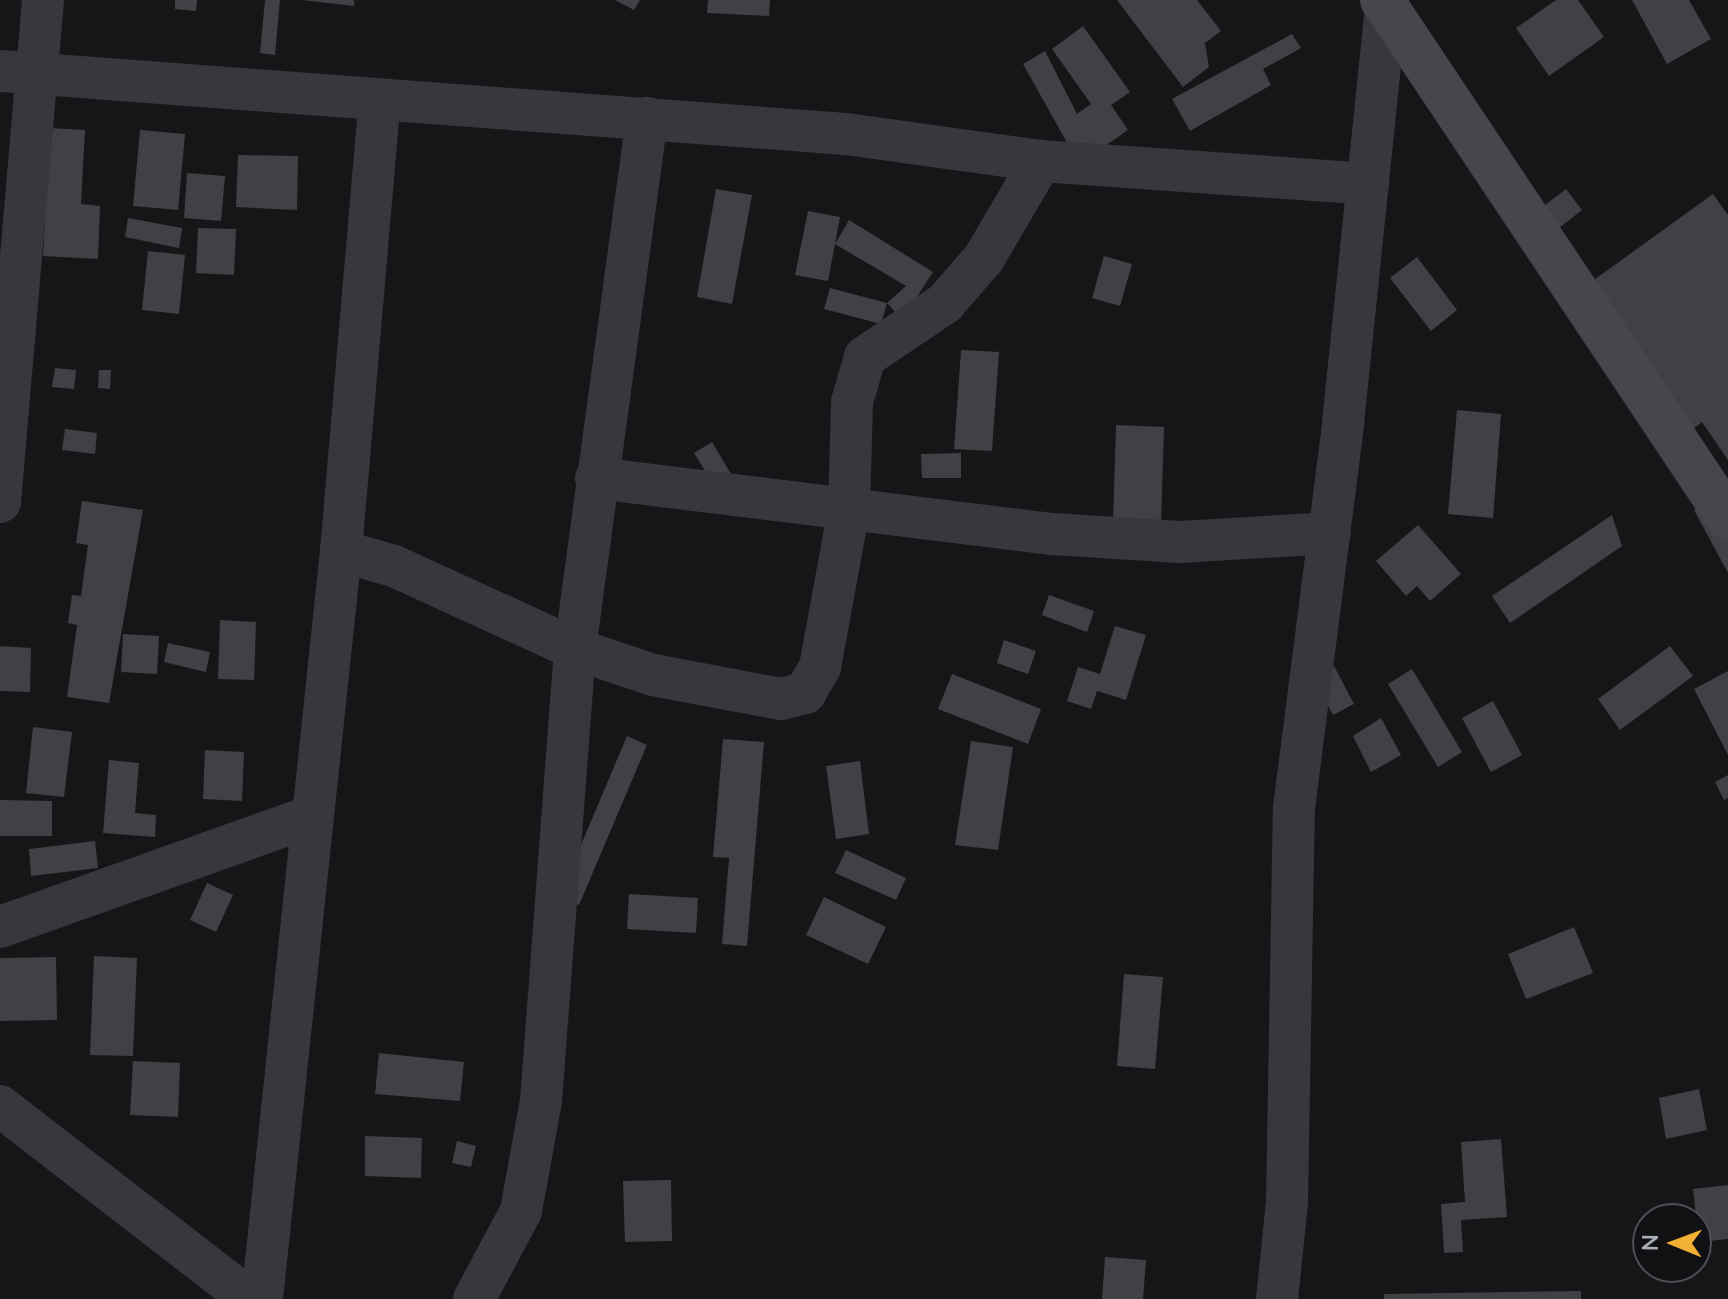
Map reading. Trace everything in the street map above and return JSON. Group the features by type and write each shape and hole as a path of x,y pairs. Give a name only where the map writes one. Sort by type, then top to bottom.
{"main road":[{"path":"1384,3 1728,518"}],"street":[{"path":"1,486 18,73 43,0"},
{"path":"1277,1299 1287,1202 1294,808 1330,533 1368,184 1384,3"},
{"path":"18,73 846,134 1041,161 1368,184"},
{"path":"262,1299 341,551 380,100"},
{"path":"474,1299 521,1211 541,1101 575,649 647,118"},
{"path":"341,551 394,566 575,649 653,675 781,699 805,693 820,667 849,509 852,402 865,357 945,303 984,258 1041,161"},
{"path":"596,478 1053,534 1180,542 1330,533"},
{"path":"0,927 312,816"},
{"path":"0,1106 250,1299"}],"building":[{"path":"175,0 197,0 196,11 175,9"},
{"path":"265,0 280,0 275,55 260,53"},
{"path":"301,0 354,0 354,6"},
{"path":"615,0 640,0 634,10"},
{"path":"708,0 770,0 769,16 707,13"},
{"path":"1117,0 1197,0 1221,31 1205,43 1209,67 1183,87"},
{"path":"1556,0 1578,0 1604,37 1549,76 1516,28"},
{"path":"1632,0 1689,0 1711,39 1667,64"},
{"path":"1083,26 1130,92 1111,105 1128,130 1079,164 1023,64 1045,51 1077,114 1091,104 1052,49"},
{"path":"1292,34 1301,48 1263,69 1271,85 1190,131 1172,99"},
{"path":"50,128 85,130 81,204 100,206 98,259 43,256"},
{"path":"140,130 185,134 178,210 133,206"},
{"path":"238,155 298,156 297,210 236,207"},
{"path":"187,173 225,176 221,221 184,218"},
{"path":"716,189 752,195 732,304 697,297"},
{"path":"1566,189 1582,210 1549,236 1532,215"},
{"path":"1713,194 1728,215 1728,460 1702,422 1684,436 1580,290"},
{"path":"808,211 840,217 828,281 795,275"},
{"path":"128,218 182,228 179,248 125,237"},
{"path":"849,220 933,272 902,320 887,303 906,286 835,244"},
{"path":"198,228 236,229 234,275 196,273"},
{"path":"148,251 185,255 179,314 142,310"},
{"path":"1104,256 1132,264 1120,306 1092,298"},
{"path":"1417,257 1457,310 1431,331 1390,278"},
{"path":"830,288 887,303 881,324 824,309"},
{"path":"961,350 999,352 992,451 954,449"},
{"path":"55,368 76,370 74,389 52,387"},
{"path":"99,370 111,370 110,389 98,388"},
{"path":"1457,410 1501,414 1493,518 1448,514"},
{"path":"1116,425 1164,427 1161,523 1113,522"},
{"path":"65,429 97,433 95,454 62,450"},
{"path":"712,442 731,474 714,485 694,453"},
{"path":"961,453 961,478 922,478 921,454"},
{"path":"82,501 143,510 109,703 67,697 77,625 68,623 72,595 81,596 88,545 76,543"},
{"path":"1709,502 1728,537 1728,573 1694,510"},
{"path":"1612,515 1622,546 1510,623 1492,596"},
{"path":"1418,525 1461,574 1430,601 1417,586 1406,596 1376,561"},
{"path":"1049,595 1094,611 1087,632 1042,615"},
{"path":"220,620 256,622 254,680 218,679"},
{"path":"1115,626 1146,635 1126,700 1097,691 1091,709 1067,701 1078,667 1100,674"},
{"path":"123,634 159,636 157,674 121,672"},
{"path":"1004,640 1036,651 1028,674 997,663"},
{"path":"168,643 210,652 206,672 164,662"},
{"path":"0,646 31,648 30,692 0,691"},
{"path":"1670,646 1693,676 1620,730 1598,699"},
{"path":"1334,666 1354,704 1333,715 1313,678"},
{"path":"1412,669 1462,752 1438,767 1388,684"},
{"path":"1728,671 1728,755 1694,689"},
{"path":"952,674 1041,709 1028,744 938,709"},
{"path":"1493,701 1522,755 1491,772 1462,718"},
{"path":"1381,718 1401,755 1371,772 1353,736"},
{"path":"33,727 72,732 64,797 26,793"},
{"path":"627,736 647,745 579,905 559,897"},
{"path":"723,739 764,742 747,946 722,944 729,858 713,857"},
{"path":"971,741 1013,747 998,850 955,845"},
{"path":"205,750 244,752 242,801 203,799"},
{"path":"109,760 139,763 135,813 156,815 155,837 103,833"},
{"path":"860,761 869,834 836,839 826,766"},
{"path":"1728,775 1728,798 1724,800 1715,782"},
{"path":"0,800 52,801 52,836 0,836"},
{"path":"95,841 98,868 31,876 29,849"},
{"path":"846,850 906,878 896,900 835,873"},
{"path":"207,883 233,895 216,932 190,920"},
{"path":"629,894 698,898 696,933 627,929"},
{"path":"824,897 886,927 868,964 806,935"},
{"path":"1574,927 1593,973 1526,999 1508,954"},
{"path":"94,956 137,958 133,1056 90,1055"},
{"path":"56,957 57,1020 0,1021 0,958"},
{"path":"1124,974 1163,977 1155,1069 1117,1066"},
{"path":"379,1053 464,1062 460,1101 375,1094"},
{"path":"133,1061 180,1063 178,1117 130,1115"},
{"path":"1699,1089 1707,1130 1666,1139 1659,1098"},
{"path":"365,1136 422,1138 421,1178 365,1176"},
{"path":"1501,1139 1507,1217 1461,1220 1463,1252 1444,1253 1441,1204 1465,1202 1461,1142"},
{"path":"457,1141 476,1146 471,1167 452,1163"},
{"path":"671,1180 672,1241 625,1242 623,1181"},
{"path":"1728,1185 1728,1239 1712,1241 1712,1203 1695,1203 1693,1189"},
{"path":"1105,1257 1146,1260 1143,1299 1102,1299"},
{"path":"1581,1291 1581,1299 1384,1299 1384,1294"}]}
